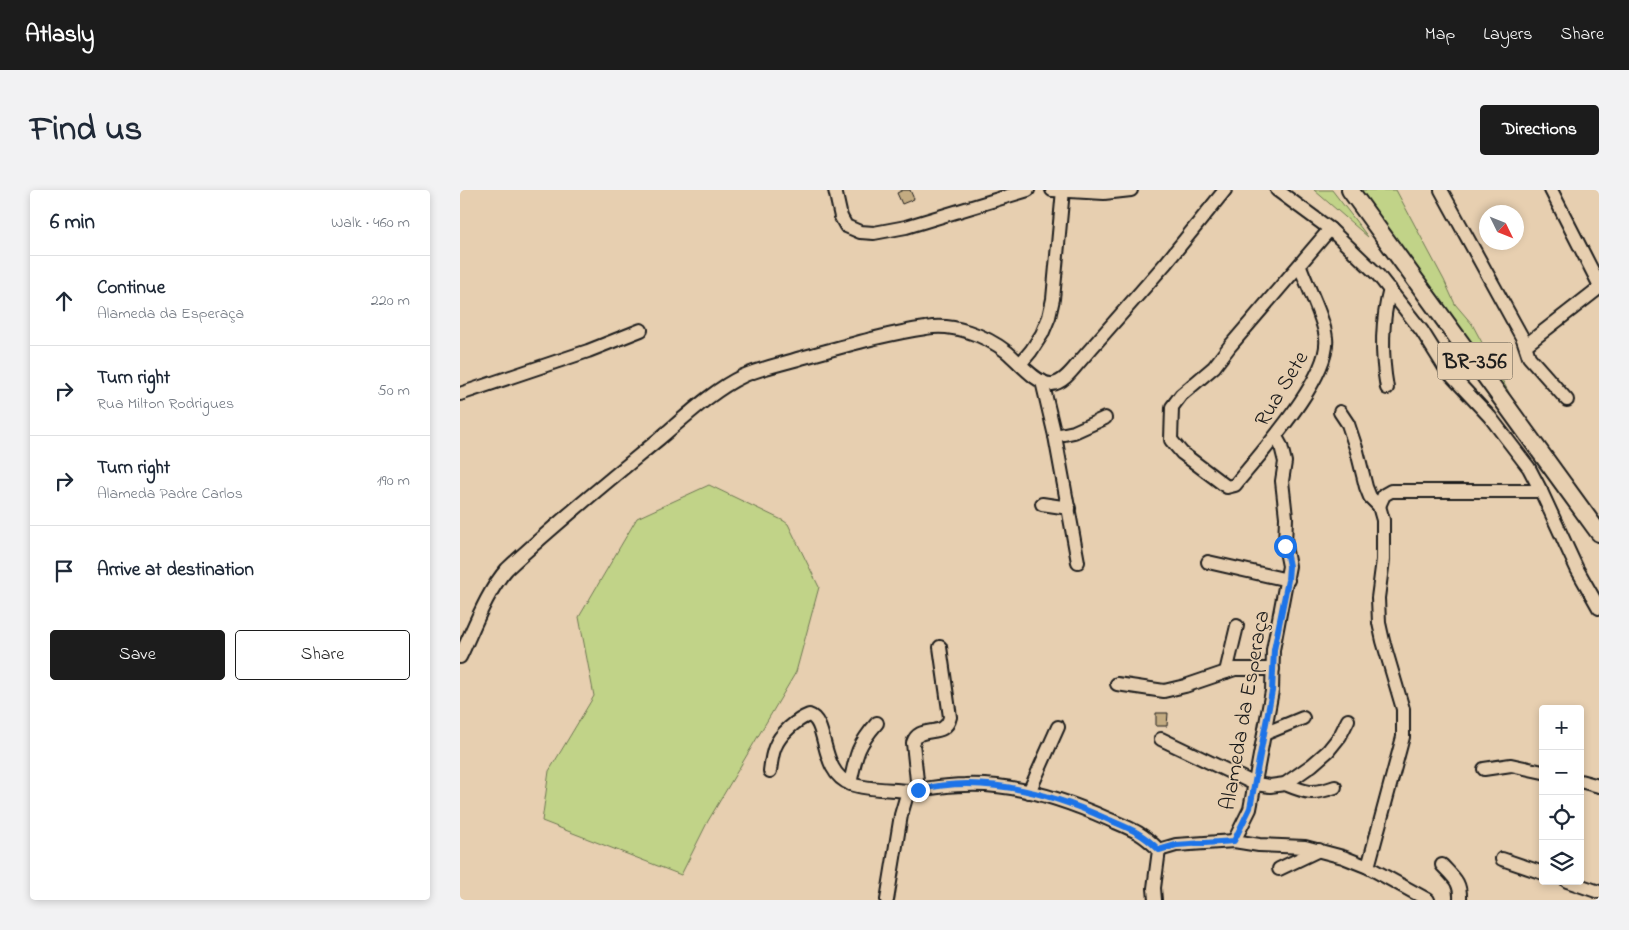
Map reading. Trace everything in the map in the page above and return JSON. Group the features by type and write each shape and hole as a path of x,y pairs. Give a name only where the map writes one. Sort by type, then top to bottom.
{"main road":[{"name":"BR-356","path":"1350,190 1599,533"}],"street":[{"path":"834,190 841,217 849,228 867,233 894,230 1028,190"},
{"path":"1020,364 1042,334 1054,299 1059,190 1104,193 1131,190"},
{"path":"460,657 500,576 506,569 689,414 738,378 752,372 815,354 928,327 945,327 962,330 981,337 997,345 1048,383 1058,382 1067,376 1166,263 1226,190"},
{"path":"1277,190 1330,229 1378,275 1422,331 1447,371 1490,418 1529,468 1577,570 1599,608"},
{"path":"1441,190 1526,345 1529,357 1567,400"},
{"path":"1550,190 1599,284"},
{"path":"1300,266 1330,229"},
{"name":"Rua Sete","path":"1300,266 1325,328 1327,340 1323,359 1313,380 1288,422 1276,437 1236,484 1227,487 1182,453 1171,440 1172,408 1181,395 1214,367 1300,266"},
{"path":"1526,345 1599,288"},
{"path":"1386,388 1382,362 1382,333 1385,308 1390,290"},
{"path":"460,394 588,352 641,330"},
{"path":"1048,383 1055,436 1078,562"},
{"path":"1340,412 1348,424 1370,497 1379,506 1383,520 1383,560 1378,598 1379,623 1403,709 1403,737 1368,867"},
{"path":"1055,436 1074,432 1105,418"},
{"name":"Alameda da Esperaça","path":"1234,841 1250,808 1255,784 1272,691 1274,650 1288,580 1289,566 1285,546 1286,517 1282,481 1285,462 1281,446 1276,437"},
{"path":"1379,506 1384,495 1391,491 1541,491"},
{"path":"1042,504 1069,508"},
{"path":"1208,562 1288,580"},
{"path":"1226,672 1237,626"},
{"path":"887,900 901,815 913,790 914,738 922,733 943,729 949,722 950,716 940,647"},
{"path":"1116,684 1164,691 1235,669 1273,669"},
{"path":"770,771 775,747 779,740 801,718 809,715 814,717 819,723 825,749 833,769 850,784 874,788 913,790 966,785 1004,787 1029,792 1087,810 1131,828 1143,835 1159,850"},
{"path":"1264,734 1303,718"},
{"path":"1285,784 1312,765 1332,747 1348,720"},
{"path":"850,784 856,753 861,743 878,723"},
{"path":"1029,792 1058,727"},
{"path":"1161,740 1255,784 1270,786 1285,784 1311,793 1322,792 1335,787"},
{"path":"1484,769 1511,765 1539,771"},
{"path":"1584,782 1599,786"},
{"path":"1159,850 1176,845 1234,841 1259,845 1305,847 1343,857 1368,867 1428,900"},
{"path":"1155,900 1154,888 1159,850"},
{"path":"1279,869 1319,850"},
{"path":"1502,859 1539,872"},
{"path":"1442,865 1458,881 1460,900"},
{"path":"1579,885 1599,892"}],"green space":[{"path":"1314,190 1332,190 1368,237"},
{"path":"1349,190 1396,190 1455,304 1472,324 1521,415"},
{"path":"709,485 788,524 819,587 796,672 708,821 681,875 542,821 549,771 594,696 579,617 637,518"}],"building":[{"path":"903,190 910,190 914,199 902,204 897,193"},
{"path":"1156,713 1168,713 1167,726 1156,726"}],"route":[{"path":"918,790 929,787 966,785 1004,787 1029,792 1087,810 1131,828 1143,835 1159,850 1176,845 1234,841 1250,808 1272,691 1274,650 1288,580 1289,566 1285,546"}]}
